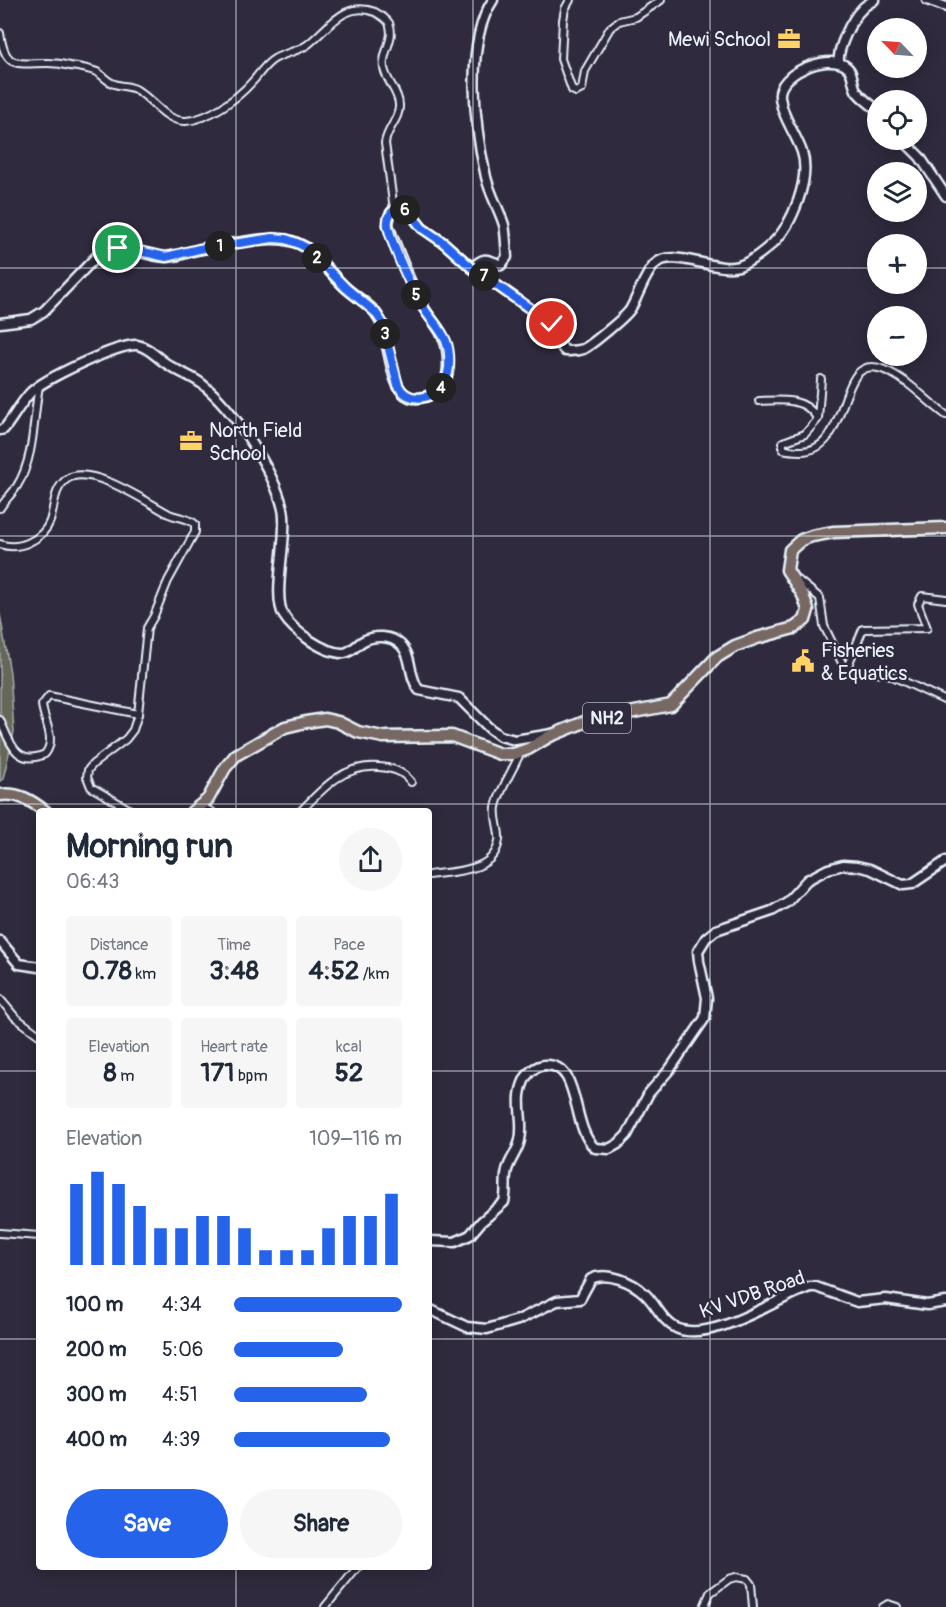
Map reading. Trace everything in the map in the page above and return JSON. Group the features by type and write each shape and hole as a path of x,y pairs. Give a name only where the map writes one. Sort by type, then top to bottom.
{"highway":[{"path":"787,570 790,550 801,540 812,536 834,532 946,528"},
{"name":"NH2","path":"197,808 208,799 225,768 236,755 285,727 315,720 325,718 358,732 383,737 452,736 500,754 514,754 587,721 671,705 717,657 735,646 794,628 805,620 808,610 787,570"},
{"path":"0,795 23,798 39,808"}],"street":[{"path":"472,268 485,259 501,265 507,258 504,226 487,179 478,130 474,86 485,13 493,0"},
{"path":"570,0 563,20 561,59 572,90 576,92 582,89 585,71 610,28 619,21 636,17 661,0"},
{"path":"839,62 839,54 853,20 861,9 874,0"},
{"path":"927,0 946,7"},
{"path":"0,33 4,53 11,61 27,65 50,63 91,70 113,84 128,85 152,101 164,114 173,119 185,121 213,113 246,89 266,65 276,58 307,45 342,13 360,9 371,10 382,16 389,23 390,39 384,68 399,103 398,115 386,134 385,143 394,210 388,217 388,225 419,301 447,343 447,379 430,395 419,398 408,397 402,393 382,322 375,312 346,288 307,248 286,239 273,238 229,244 166,257 126,248 106,250 91,262 44,311 31,319 0,323"},
{"path":"394,210 405,210 411,214 422,228 444,243 472,268 552,324 557,330 565,351 584,349 628,313 651,268 659,260 676,258 714,266 738,266 755,258 775,242 791,217 800,196 805,165 802,152 779,97 781,87 802,69 818,63 839,62 850,70 856,91 867,100"},
{"path":"913,150 946,196"},
{"path":"0,430 4,429 24,400 40,384 109,351 135,345 146,348 172,368 196,380 216,398 252,443 278,493 285,515 280,609 292,627 311,640 339,653 346,653 371,638 393,640 401,645 409,659 412,679 419,690 459,698 500,736 515,740 560,732"},
{"path":"821,379 818,419 805,434 783,442 783,449 816,450 823,444 831,434 856,373 866,368 881,369 894,375 946,415"},
{"path":"0,508 17,487 27,464 35,426 40,384"},
{"path":"759,401 794,401 813,411 818,419"},
{"path":"0,544 12,547 24,545 37,537 49,524 56,494 61,486 67,479 82,474 116,485 168,513 191,520 195,524 195,532 168,580 145,633 138,714 130,735 88,770 87,777 91,787 127,808"},
{"path":"787,570 820,598 824,626 846,671"},
{"path":"846,671 863,629 927,628 918,604 922,596 946,599"},
{"path":"846,671 886,673 946,701"},
{"path":"0,720 15,751 27,759 32,759 45,754 50,744 42,705 49,696 138,714"},
{"path":"432,875 459,872 482,864 492,856 497,849 499,839 497,804 521,751"},
{"path":"304,808 338,777 357,768 389,767 407,776 411,782"},
{"path":"432,1241 455,1242 470,1236 481,1222 504,1202 506,1171 521,1139 519,1095 530,1072 539,1065 549,1065 560,1069 567,1075 572,1085 573,1097 584,1135 595,1148 609,1149 627,1135 649,1093 670,1069 705,1018 707,998 698,951 706,938 716,930 772,910 787,902 807,880 828,869 857,866 870,869 903,885 912,884 946,861"},
{"path":"0,941 19,964 36,967"},
{"path":"0,999 15,1017 36,1033"},
{"path":"0,1233 36,1236"},
{"name":"KV VDB Road","path":"432,1311 467,1327 487,1329 518,1320 557,1302 579,1299 591,1280 603,1276 615,1278 640,1290 676,1328 690,1331 706,1330 733,1322 810,1287 816,1287 856,1302 886,1299 927,1305 946,1302"},
{"path":"325,1607 355,1570"},
{"path":"704,1607 710,1593 729,1579 736,1577 747,1579 751,1584 753,1607"},
{"path":"883,1607 888,1604 897,1607"}],"green space":[{"path":"0,614 10,673 14,732 3,779 0,781"}],"place":[{"name":"Mewi School","path":"789,39"},
{"name":"North Field School","path":"191,441"},
{"name":"Fisheries & Equatics","path":"803,661"}],"route":[{"path":"118,248 166,257 199,249 273,238 286,239 307,248 346,288 375,312 382,322 398,385 402,393 408,397 419,398 430,395 441,387 447,379 448,352 447,343 440,329 419,301 388,225 388,217 397,208 411,214 422,228 444,243 472,268 552,324"}]}
